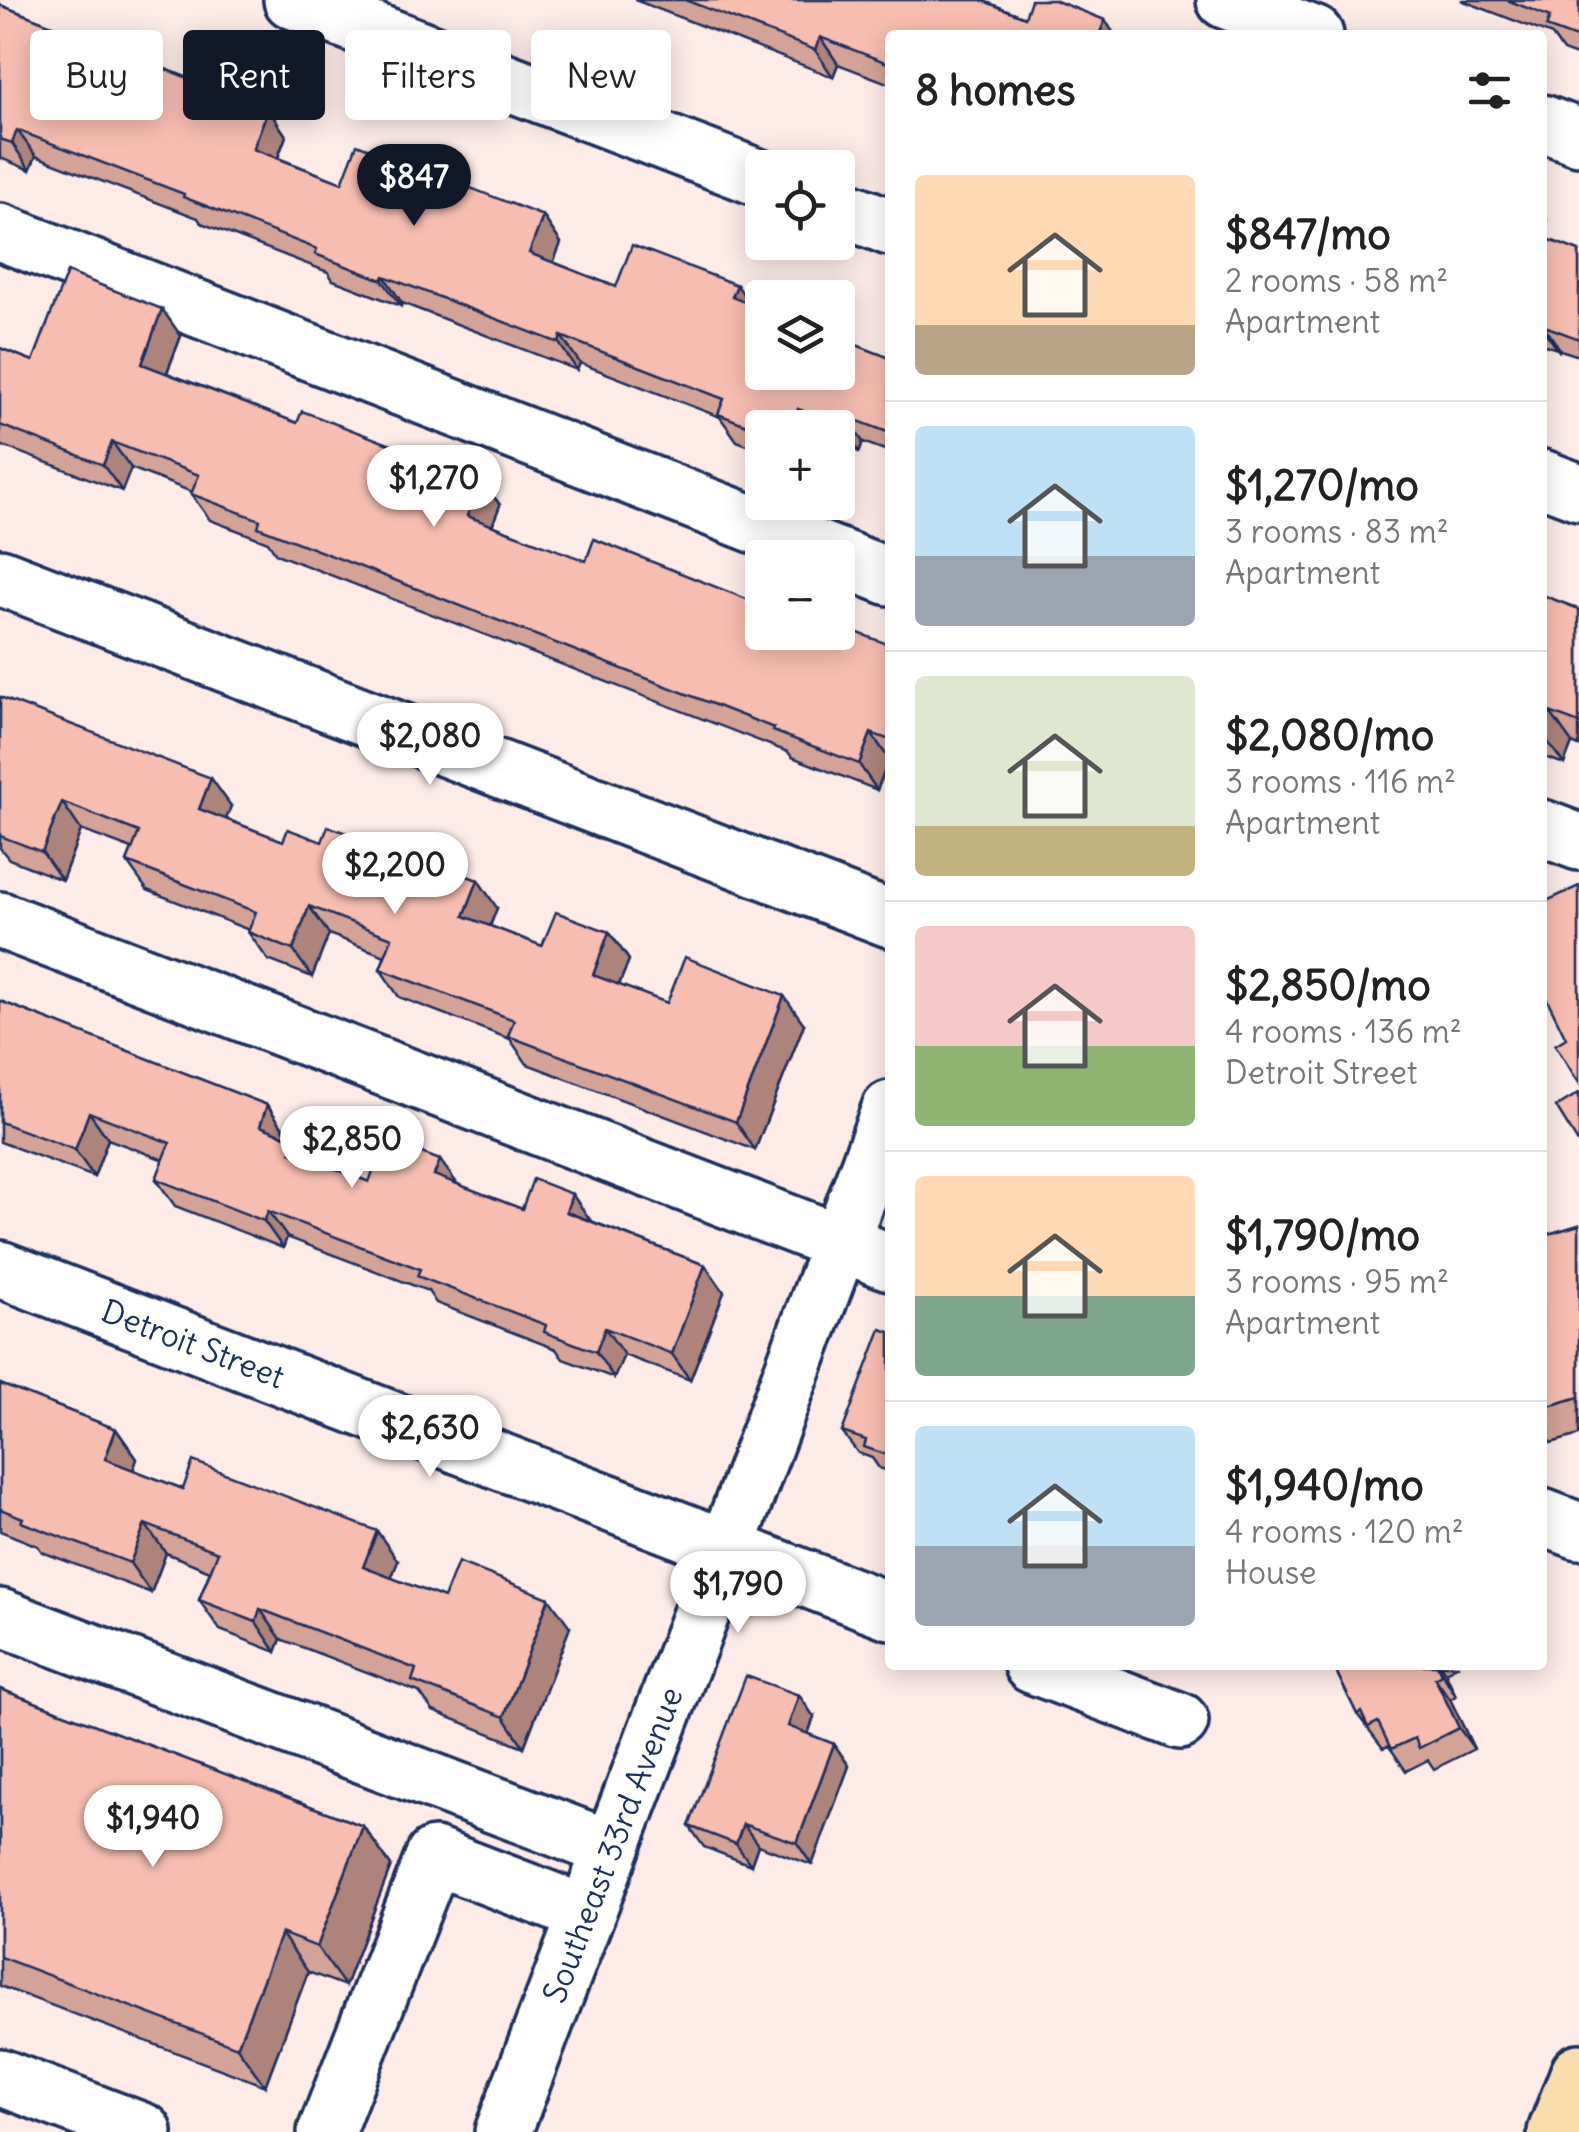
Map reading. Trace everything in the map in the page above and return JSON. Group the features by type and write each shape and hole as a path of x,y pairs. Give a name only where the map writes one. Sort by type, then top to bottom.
{"main road":[{"path":"1556,2132 1579,2072"}],"street":[{"path":"292,0 745,173"},
{"path":"1225,0 1303,30"},
{"path":"1547,125 1579,137"},
{"path":"855,214 885,225"},
{"path":"0,232 885,574"},
{"path":"1547,480 1579,492"},
{"path":"0,577 885,917"},
{"path":"1547,830 1579,842"},
{"path":"0,920 885,1260"},
{"name":"Southeast 33rd Avenue","path":"503,2132 885,1122"},
{"name":"Detroit Street","path":"0,1269 885,1609"},
{"path":"1547,1519 1579,1531"},
{"path":"0,1617 611,1848"},
{"path":"1045,1670 1180,1721"},
{"path":"326,2132 434,1856 586,1914"},
{"path":"0,2077 90,2122 144,2132"}],"building":[{"path":"685,0 981,0 1025,17 1031,0 1054,0 1105,20 1101,30 885,30 885,62 820,37 815,50"},
{"path":"1507,0 1579,0 1579,39 1546,27 1550,17"},
{"path":"0,5 64,30 30,30 30,120 163,120 163,68 183,76 183,120 264,120 253,149 342,183 357,144 543,216 529,253 616,287 632,245 737,285 732,297 745,302 745,390 855,390 855,345 885,356 885,431 855,420 855,410 745,410 745,424 718,414 724,399 561,336 559,343 384,276 382,280 315,254 317,249 183,197 184,194 17,130 12,143 0,139"},
{"path":"1547,239 1579,251 1579,339 1547,327"},
{"path":"67,272 162,309 142,364 297,423 302,411 481,479 467,516 586,561 594,539 745,598 745,650 855,650 855,632 885,643 885,738 871,733 859,764 258,527 260,520 191,494 199,475 112,442 103,465 0,425 0,348 33,361"},
{"path":"1547,597 1579,609 1579,723 1550,712 1547,720"},
{"path":"0,697 211,778 199,809 283,841 288,829 322,842 328,826 478,880 464,916 542,946 556,912 609,932 593,975 667,1003 685,957 784,996 736,1122 508,1036 514,1020 380,969 392,938 309,906 293,950 248,932 256,912 127,862 139,832 62,802 42,852 0,836"},
{"path":"1579,886 1579,1083 1555,1045 1566,1038 1547,999 1547,901"},
{"path":"0,1001 267,1105 260,1126 296,1140 291,1152 369,1182 385,1139 440,1160 434,1175 522,1209 533,1179 572,1194 566,1212 705,1265 672,1354 605,1328 596,1352 544,1332 546,1325 417,1276 420,1269 268,1211 264,1221 156,1179 170,1143 89,1112 75,1150 0,1122"},
{"path":"1579,1093 1579,1144 1556,1107"},
{"path":"1579,1225 1579,1397 1547,1407 1547,1235"},
{"path":"881,1329 885,1330 885,1454 864,1447 866,1440 842,1432"},
{"path":"0,1384 116,1429 105,1459 183,1489 193,1461 377,1531 363,1567 444,1598 458,1562 549,1598 504,1717 412,1681 416,1669 260,1609 256,1622 199,1600 218,1552 145,1524 130,1563 21,1522 23,1518 0,1509"},
{"path":"1335,1670 1439,1670 1441,1674 1435,1678 1459,1728 1419,1748 1415,1738 1391,1749 1378,1722 1368,1727 1361,1712 1357,1714"},
{"path":"746,1676 799,1695 788,1726 834,1744 797,1843 743,1824 736,1844 689,1826"},
{"path":"0,1689 363,1826 317,1947 281,1933 237,2047 0,1957"}]}
